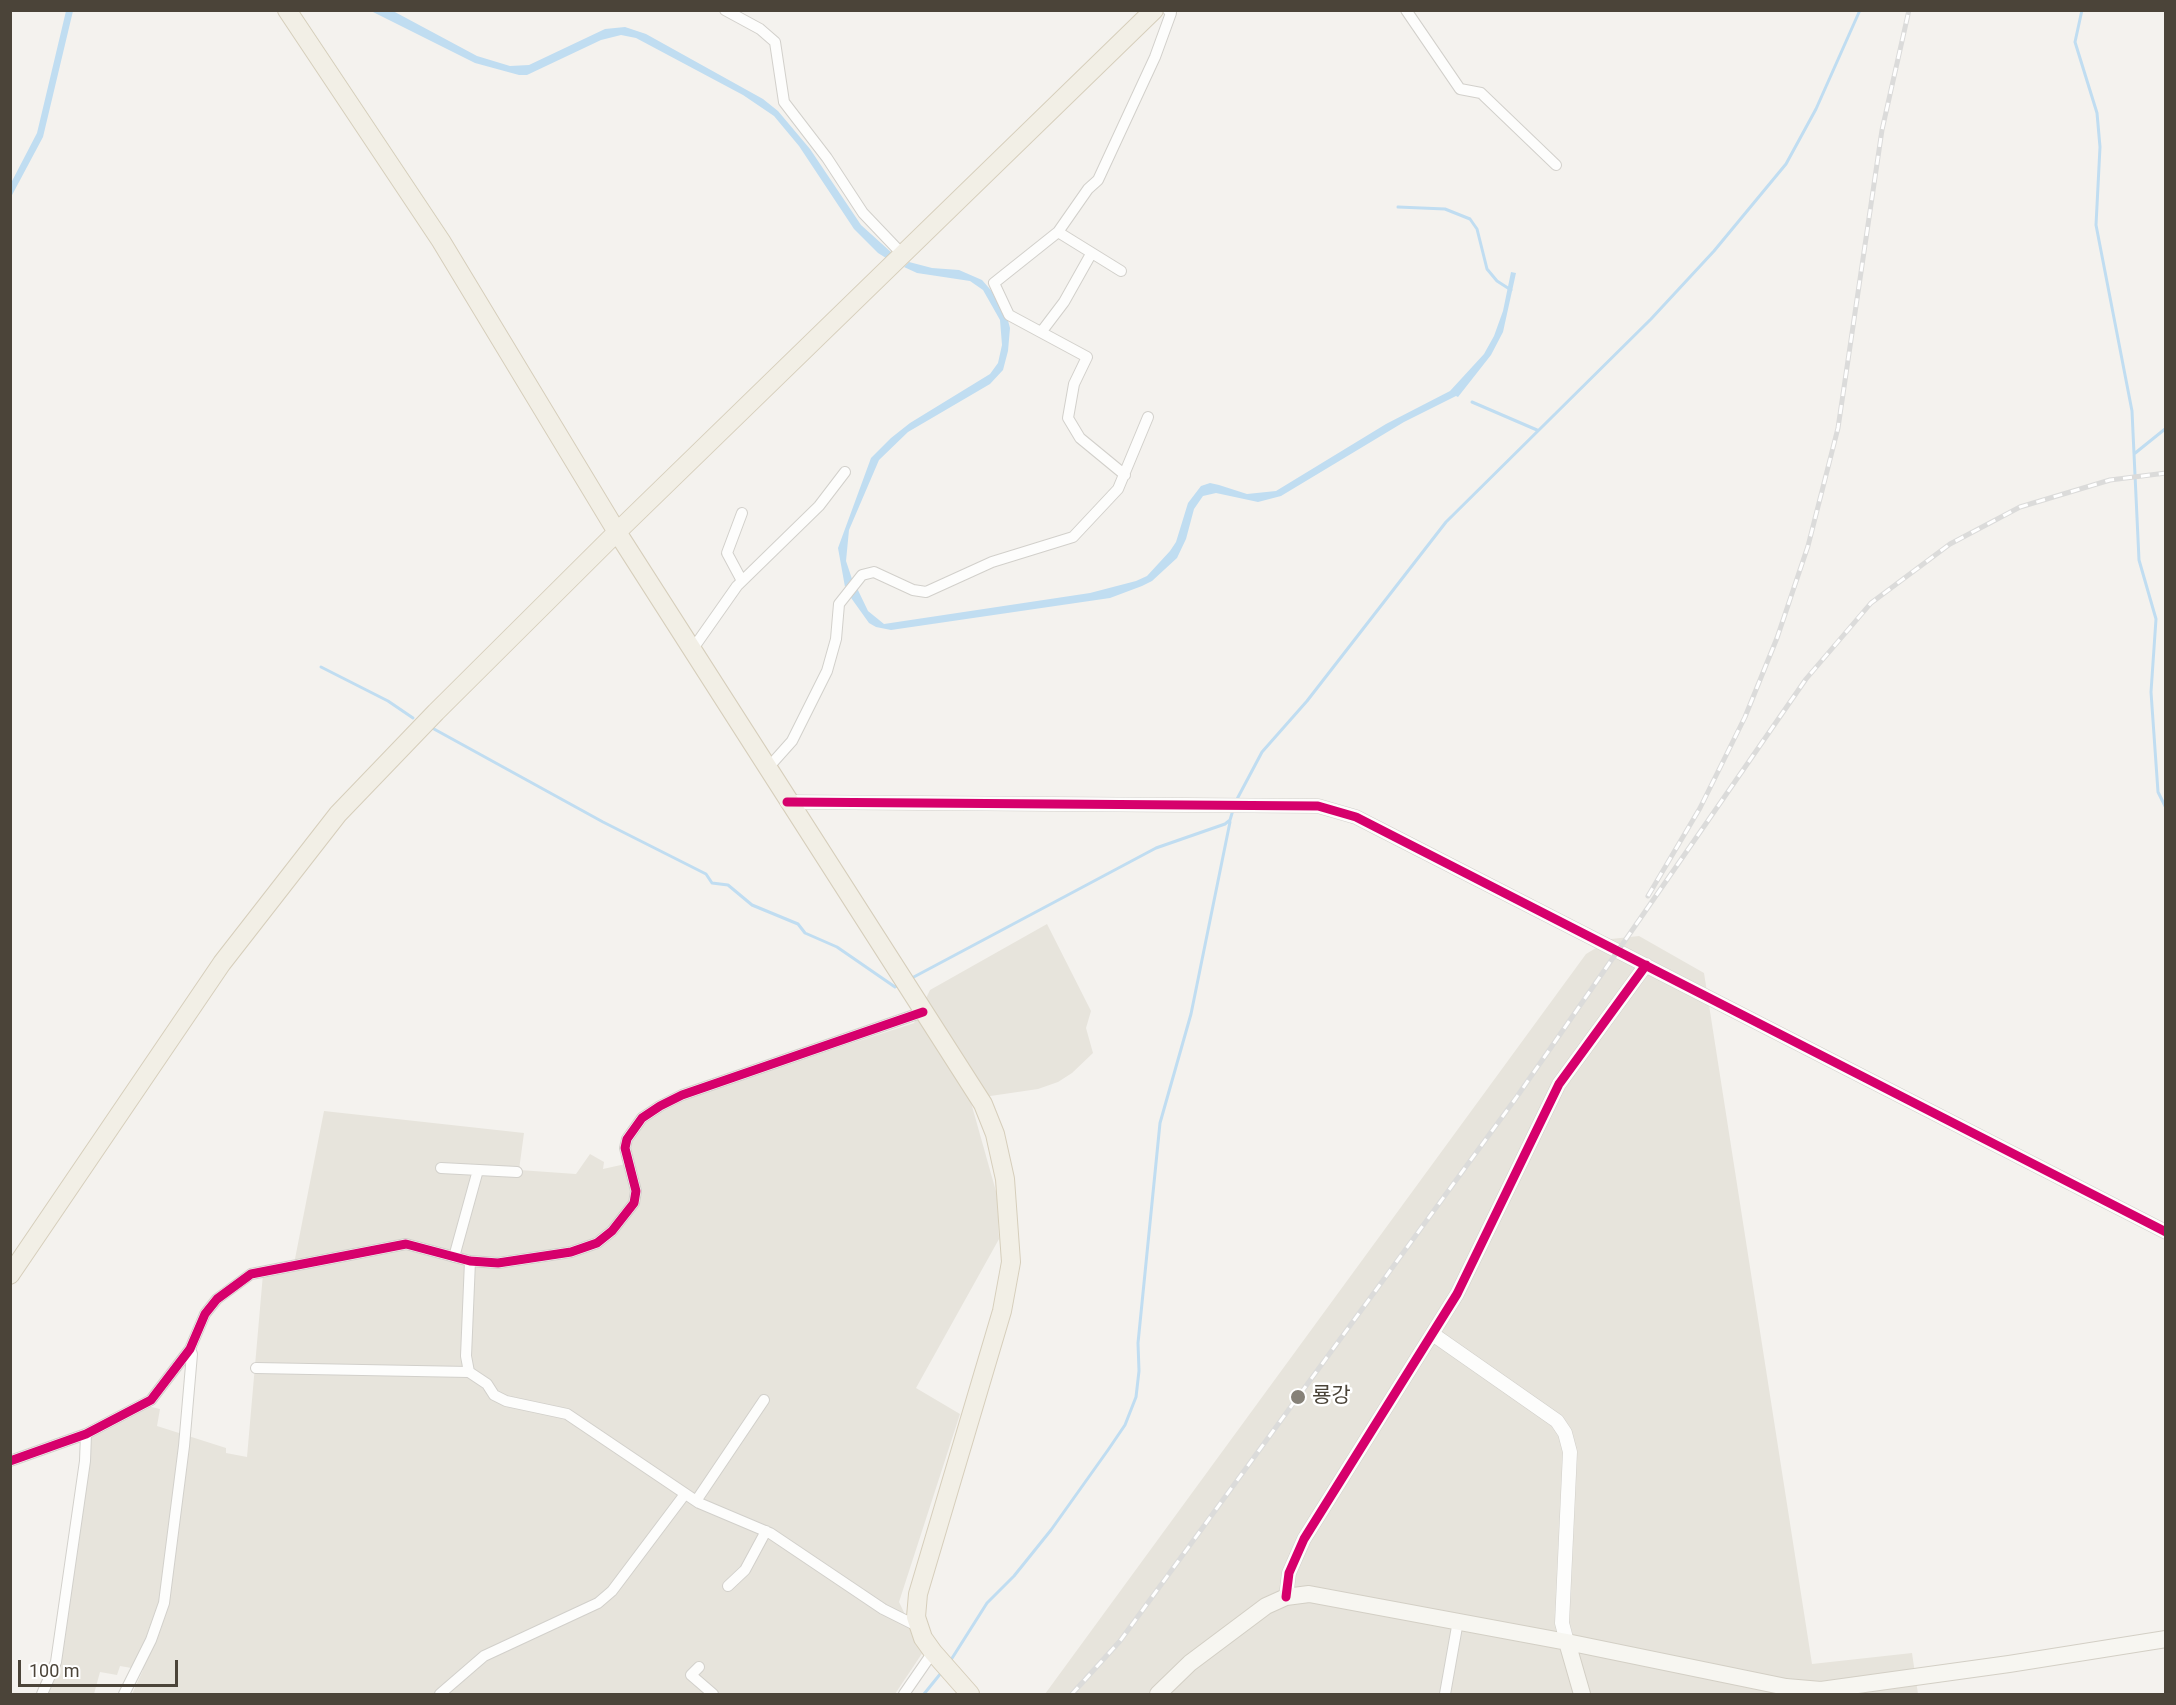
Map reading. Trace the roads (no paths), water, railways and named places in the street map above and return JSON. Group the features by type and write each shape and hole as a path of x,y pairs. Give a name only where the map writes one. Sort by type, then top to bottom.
{"main road":[{"path":"287,10 441,241 617,532 787,802 983,1104 995,1134 1005,1179 1011,1262 1002,1311 918,1594 916,1617 919,1627 941,1662 970,1695"},
{"path":"10,1275 216,971 338,814 436,712 617,532 1154,10"},
{"path":"1158,1695 1190,1663 1266,1606 1286,1597 1309,1594 1567,1642 1786,1687 1821,1690 2166,1639"},
{"path":"1567,1642 1582,1695"}],"street":[{"path":"725,10 760,29 775,42 784,102 827,158 898,261"},
{"path":"1125,475 1096,453 1070,426 1069,401 1087,357 1009,315 994,283 1058,232 1088,189 1098,180 1155,57 1171,13 1168,10"},
{"path":"1406,10 1460,89 1481,93 1556,165"},
{"path":"1058,232 1121,272"},
{"path":"1042,331 1064,302 1090,254"},
{"path":"767,769 792,741 827,671 836,639 839,604 862,575 874,572 913,590 926,592 1002,558 1065,540 1082,529 1118,489 1148,417"},
{"path":"692,650 742,582 819,506 845,472"},
{"path":"742,513 727,553 742,582"},
{"path":"787,802 1318,806 1356,817 2166,1232"},
{"path":"1286,1597 1289,1573 1304,1539 1434,1335 1482,1247 1559,1084 1646,965"},
{"path":"10,1461 86,1434 151,1401 190,1349 205,1314 217,1299 250,1274 406,1244 470,1261 511,1262 571,1252 597,1243 612,1231 634,1203 636,1191 625,1148 627,1138 642,1118 682,1095 923,1012"},
{"path":"441,1168 518,1172"},
{"path":"454,1257 478,1170"},
{"path":"469,1372 466,1356 470,1261"},
{"path":"1434,1335 1557,1421 1565,1432 1570,1452 1562,1623 1567,1642"},
{"path":"124,1695 151,1640 164,1603 184,1446 192,1354 190,1349"},
{"path":"256,1368 469,1372 487,1384 499,1398 567,1414 585,1424 696,1501 766,1531 792,1546 883,1609 919,1627"},
{"path":"696,1501 764,1400"},
{"path":"42,1695 56,1662 85,1461 86,1434"},
{"path":"440,1695 484,1656 598,1603 612,1591 685,1494"},
{"path":"729,1586 745,1570 766,1531"},
{"path":"1445,1695 1458,1621"},
{"path":"903,1695 941,1662"},
{"path":"699,1667 691,1675 713,1695"}],"water":[{"path":"66,11 73,11 43,137 11,197 11,183 37,133"},
{"path":"371,11 393,11 477,56 510,66 529,65 605,29 625,27 646,34 763,99 778,111 810,149 861,225 892,253 886,258 878,253 854,229 799,146 774,116 743,95 636,38 621,35 601,40 527,75 519,75 475,63"},
{"path":"909,262 932,268 959,270 982,280 996,296 1007,317 1010,328 1008,351 1003,370 990,384 908,432 879,460 849,530 846,561 852,579 845,587 838,548 871,458 910,423 990,374 998,363 1002,345 1000,320 983,290 970,281 917,273 904,267"},
{"path":"1511,272 1516,273 1503,332 1491,355 1458,397 1404,422 1281,496 1258,502 1216,493 1203,496 1194,509 1186,539 1177,558 1152,581 1142,586 1110,598 891,630 869,623 849,595 856,586 868,611 884,624 1090,593 1147,576 1176,542 1188,503 1201,486 1210,483 1247,494 1276,491 1386,424 1450,391 1484,354 1494,336 1503,311"}],"waterway":[{"path":"1236,801 1262,752 1307,701 1446,522 1651,319 1714,251 1786,164 1816,109 1860,10"},
{"path":"2082,10 2075,42 2097,113 2100,147 2096,225 2132,411 2139,560 2156,619 2151,692 2158,792 2166,808"},
{"path":"1398,207 1445,209 1470,219 1477,229 1487,269 1497,281 1511,290"},
{"path":"1472,402 1537,430"},
{"path":"2134,454 2165,429"},
{"path":"321,667 388,701 413,718"},
{"path":"434,729 603,822 706,874 712,883 728,885 752,905 798,924 805,933 837,947 895,987 899,985"},
{"path":"910,979 1156,848 1225,824 1230,820 1233,810"},
{"path":"949,1663 987,1603 1014,1576 1051,1530 1108,1450 1125,1425 1136,1397 1139,1371 1138,1343 1160,1123 1191,1014 1230,822"},
{"path":"924,1694 941,1673"}],"railway":[{"path":"1648,896 1700,808 1745,717 1777,638 1808,546 1838,428 1882,130 1909,10"},
{"path":"1072,1694 1120,1641 1516,1098 1806,679 1871,603 1950,544 2020,507 2110,480 2166,473"}],"place":[{"name":"룡강","path":"1298,1397"}]}
